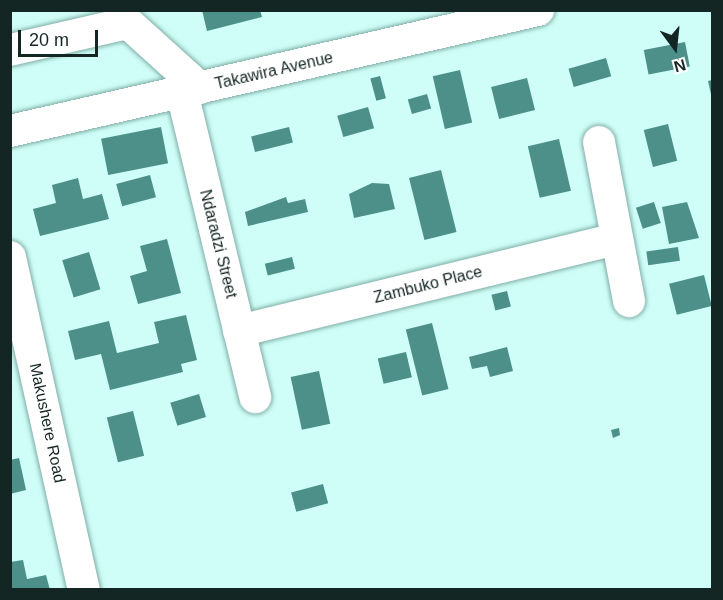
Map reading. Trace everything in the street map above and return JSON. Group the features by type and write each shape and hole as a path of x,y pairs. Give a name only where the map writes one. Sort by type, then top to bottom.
{"street":[{"name":"Takawira Avenue","path":"10,131 191,90 469,18 538,10"},
{"path":"10,50 128,23 191,90"},
{"name":"Ndaradzi Street","path":"191,90 239,331 255,397"},
{"path":"599,142 629,300"},
{"name":"Zambuko Place","path":"239,331 616,239"},
{"name":"Makushere Road","path":"10,257 20,345 84,590"}],"building":[{"path":"202,10 260,10 262,17 207,31"},
{"path":"685,42 690,67 649,75 644,50"},
{"path":"606,58 611,76 574,87 569,69"},
{"path":"460,70 472,123 445,129 433,76"},
{"path":"380,76 386,98 376,101 370,79"},
{"path":"527,78 535,110 499,119 491,87"},
{"path":"712,80 712,99 708,81"},
{"path":"427,94 431,108 412,114 408,100"},
{"path":"368,107 374,128 343,137 337,116"},
{"path":"668,124 677,161 653,167 644,130"},
{"path":"161,127 168,163 108,175 101,139"},
{"path":"289,127 293,143 255,152 251,136"},
{"path":"559,139 571,191 540,198 528,146"},
{"path":"441,170 456,232 424,240 409,178"},
{"path":"150,175 156,197 122,206 116,184"},
{"path":"78,178 83,199 102,194 109,219 40,236 33,209 56,203 52,185"},
{"path":"372,183 389,184 395,209 354,218 349,194"},
{"path":"286,197 288,203 305,199 308,212 248,226 245,212"},
{"path":"654,202 661,223 643,229 636,208"},
{"path":"687,202 699,238 669,244 662,207"},
{"path":"167,239 181,293 138,304 130,276 147,271 140,246"},
{"path":"678,247 680,261 648,265 646,251"},
{"path":"89,252 100,289 74,297 62,260"},
{"path":"292,257 295,269 268,275 265,264"},
{"path":"704,275 712,306 677,315 669,284"},
{"path":"507,291 511,307 495,310 491,295"},
{"path":"186,315 197,360 181,364 183,372 110,390 101,354 75,360 68,331 109,321 117,353 159,343 154,322"},
{"path":"432,323 448,389 422,396 406,330"},
{"path":"507,347 513,371 490,377 487,366 472,369 469,357"},
{"path":"406,352 412,377 384,384 378,359"},
{"path":"319,371 330,424 302,430 291,377"},
{"path":"199,394 206,417 177,426 170,403"},
{"path":"133,411 144,456 118,462 107,418"},
{"path":"619,428 620,435 613,438 611,430"},
{"path":"19,458 26,490 10,494 10,460"},
{"path":"323,484 328,503 296,512 291,493"},
{"path":"23,560 27,579 46,575 50,590 10,590 10,562"}]}
